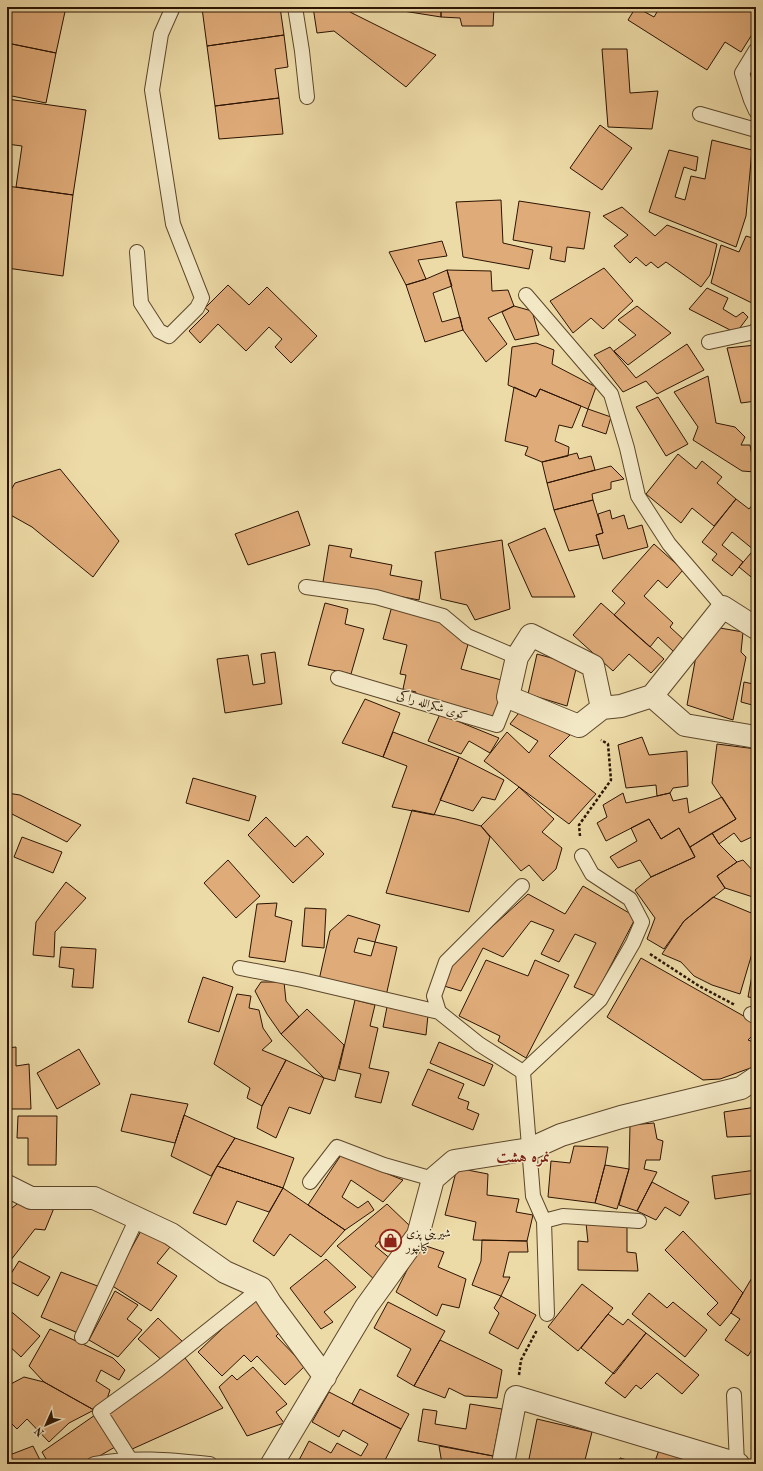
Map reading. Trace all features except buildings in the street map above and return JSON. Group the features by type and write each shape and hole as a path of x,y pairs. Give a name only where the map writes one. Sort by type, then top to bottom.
{"street":[{"path":"602,708 593,666 531,635 517,657 508,696 579,726 602,708 622,706 652,696 723,607 756,628"},
{"path":"652,696 685,725 756,737"},
{"path":"272,1464 325,1378 366,1307 418,1235 433,1179 454,1161 530,1149 561,1135 621,1117 741,1088 756,1078"},
{"path":"7,1186 31,1198 94,1198 171,1234 225,1272 261,1288 325,1378"},
{"path":"503,1464 516,1397 738,1464"}],"lane":[{"path":"137,252 141,303 160,330 169,336 197,308 202,298 173,224 152,90 161,34 173,7"},
{"path":"295,7 307,97"},
{"path":"756,50 742,73 756,111"},
{"path":"700,114 756,130"},
{"path":"526,295 610,394 628,448 638,496 670,544 723,607"},
{"path":"709,342 755,332 756,330"},
{"path":"306,588 376,597 443,616 467,636 517,657"},
{"name":"کوی شکرالله راکی","path":"338,678 497,725 508,696"},
{"path":"523,1072 600,1000 633,943 642,922 630,899 592,874 582,856"},
{"path":"439,1012 434,996 446,962 522,886"},
{"path":"240,968 302,980 439,1012 479,1044 523,1072"},
{"path":"523,1072 533,1196 544,1221 547,1314"},
{"path":"310,1182 338,1146 384,1165 433,1179"},
{"path":"544,1221 563,1216 639,1221"},
{"path":"82,1337 137,1218"},
{"path":"130,1460 100,1412 158,1370 261,1288"},
{"path":"734,1395 738,1464"},
{"path":"94,1464 130,1460 160,1459 210,1464"}],"path":[{"path":"579,726 608,744 612,780 579,825 582,856"},
{"path":"633,943 699,986 753,1016"},
{"path":"516,1397 520,1360 547,1314"}],"place":[{"name":"شیرینی پزی کیانپور","path":"391,1241"}],"district":[{"name":"نمره هشت","path":"523,1158"}]}
